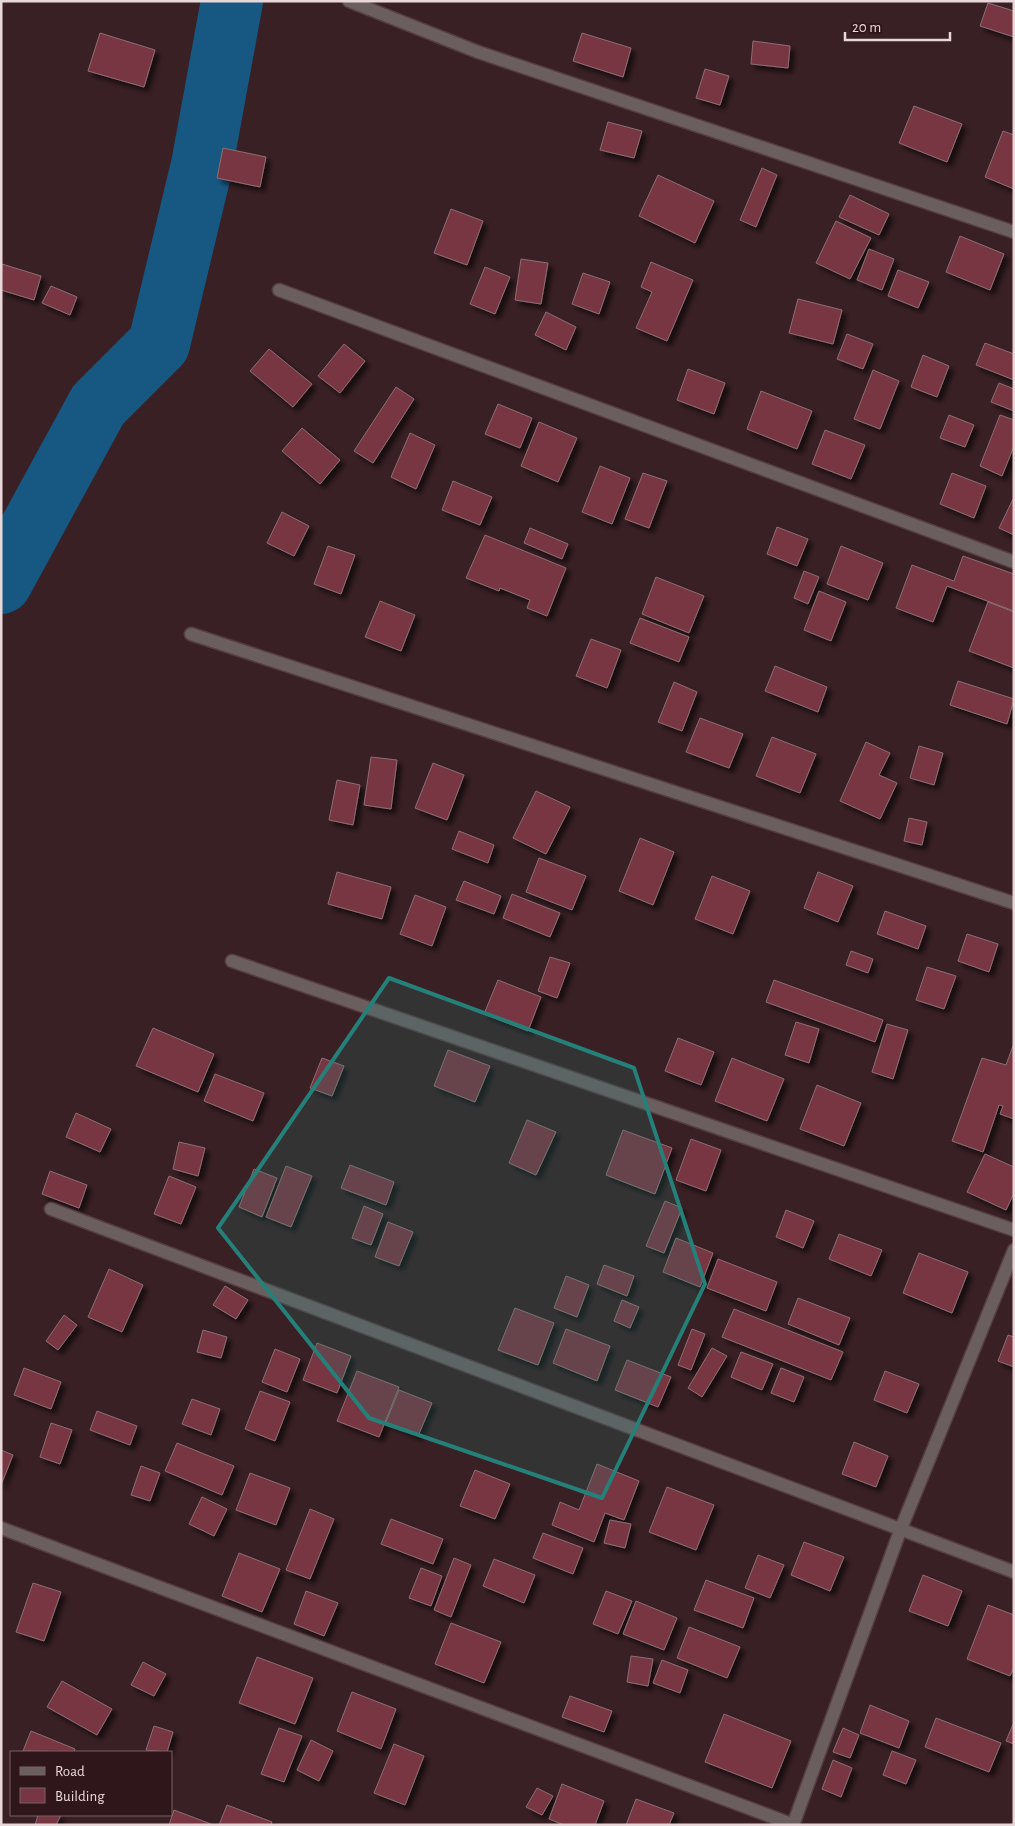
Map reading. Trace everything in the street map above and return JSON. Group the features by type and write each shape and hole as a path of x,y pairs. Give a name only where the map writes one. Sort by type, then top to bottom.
{"street":[{"path":"349,1 478,52 1014,232"},
{"path":"280,290 1014,562"},
{"path":"191,634 1014,903"},
{"path":"232,961 1014,1230"},
{"path":"51,1210 900,1531 1014,1572"},
{"path":"1,1528 793,1825 900,1531 1014,1250"}],"highlighted area":[{"path":"389,978 634,1068 705,1284 602,1498 369,1418 218,1228"}],"building":[{"path":"988,3 1014,11 1014,37 980,26"},
{"path":"100,33 155,50 144,87 88,71"},
{"path":"582,33 631,48 623,77 573,61"},
{"path":"753,41 790,46 788,68 751,64"},
{"path":"705,69 729,76 720,105 696,98"},
{"path":"914,106 962,124 947,162 899,143"},
{"path":"608,122 642,131 634,158 600,150"},
{"path":"1003,131 1014,135 1014,189 985,177"},
{"path":"223,148 266,157 260,187 217,178"},
{"path":"762,168 777,175 756,227 740,220"},
{"path":"658,175 714,201 695,243 639,216"},
{"path":"850,195 889,214 879,235 839,217"},
{"path":"451,209 483,221 467,265 434,253"},
{"path":"836,221 871,238 850,279 816,263"},
{"path":"960,236 1004,254 990,290 946,272"},
{"path":"869,249 894,259 882,290 857,280"},
{"path":"521,259 548,263 541,304 515,300"},
{"path":"651,262 693,280 667,341 636,328 652,292 641,287"},
{"path":"2,264 41,276 34,300 1,290"},
{"path":"485,267 510,277 495,314 470,304"},
{"path":"898,270 929,282 918,308 888,296"},
{"path":"583,273 610,282 599,314 572,304"},
{"path":"51,286 77,297 70,315 42,303"},
{"path":"798,299 842,310 833,344 789,333"},
{"path":"546,312 576,327 566,350 535,335"},
{"path":"847,334 873,344 863,369 837,359"},
{"path":"985,343 1014,354 1014,380 976,365"},
{"path":"344,344 365,361 340,393 318,376"},
{"path":"269,349 312,384 293,407 250,371"},
{"path":"923,355 949,366 937,397 911,387"},
{"path":"688,369 725,383 714,414 677,400"},
{"path":"873,370 899,381 880,429 854,419"},
{"path":"999,383 1014,389 1014,411 991,402"},
{"path":"396,387 414,399 373,463 354,451"},
{"path":"761,391 812,411 797,449 747,429"},
{"path":"498,404 532,418 520,448 485,434"},
{"path":"949,415 974,425 965,447 940,438"},
{"path":"1000,415 1014,420 1014,446 1002,476 980,466"},
{"path":"539,422 577,438 558,482 521,466"},
{"path":"302,428 340,460 320,484 282,451"},
{"path":"825,430 865,445 851,479 812,464"},
{"path":"410,433 435,445 416,489 391,477"},
{"path":"600,466 630,478 612,524 582,512"},
{"path":"643,473 667,481 649,528 625,519"},
{"path":"952,473 986,486 974,518 940,504"},
{"path":"453,481 492,497 480,525 442,510"},
{"path":"1014,497 1014,535 999,528"},
{"path":"282,512 309,526 294,556 267,543"},
{"path":"777,527 808,539 797,566 767,554"},
{"path":"530,528 568,544 562,559 524,543"},
{"path":"485,535 566,568 547,616 527,608 530,600 500,588 499,591 466,578"},
{"path":"328,546 355,555 341,594 314,584"},
{"path":"841,546 883,563 868,600 827,584"},
{"path":"963,556 1014,574 1014,611 947,586 933,622 896,608 912,565 954,581"},
{"path":"804,571 819,577 808,604 794,598"},
{"path":"656,577 704,596 689,633 642,614"},
{"path":"819,591 846,602 831,641 804,630"},
{"path":"380,601 415,615 401,651 365,637"},
{"path":"988,602 1014,612 1014,668 969,651"},
{"path":"640,618 689,637 679,662 630,643"},
{"path":"591,639 621,650 607,688 576,676"},
{"path":"775,666 827,687 818,712 765,691"},
{"path":"958,681 1014,699 1007,724 950,705"},
{"path":"674,682 697,692 682,731 658,722"},
{"path":"700,718 743,734 729,768 686,752"},
{"path":"772,737 816,754 800,793 756,776"},
{"path":"866,742 890,753 879,775 897,783 880,819 840,801"},
{"path":"919,746 943,753 934,785 910,778"},
{"path":"371,757 397,760 391,809 364,805"},
{"path":"433,763 464,775 447,820 415,808"},
{"path":"337,780 360,785 353,825 329,820"},
{"path":"536,791 570,807 546,854 513,838"},
{"path":"909,818 927,822 922,845 904,841"},
{"path":"459,831 494,845 488,863 452,849"},
{"path":"640,838 674,852 653,905 619,891"},
{"path":"539,858 586,876 572,910 526,892"},
{"path":"337,872 391,887 382,919 328,904"},
{"path":"818,872 853,886 838,922 804,908"},
{"path":"712,876 750,891 733,934 695,919"},
{"path":"464,881 501,896 494,914 456,900"},
{"path":"512,894 560,913 550,937 503,918"},
{"path":"415,895 446,907 432,946 400,934"},
{"path":"885,911 926,926 918,949 877,934"},
{"path":"967,934 998,944 989,972 958,961"},
{"path":"851,951 873,959 868,973 846,965"},
{"path":"550,957 570,963 557,998 538,991"},
{"path":"927,967 956,976 944,1009 916,1000"},
{"path":"498,980 541,997 528,1031 484,1014"},
{"path":"774,980 883,1020 875,1042 766,1002"},
{"path":"796,1022 819,1029 809,1063 785,1055"},
{"path":"887,1024 908,1030 893,1079 872,1072"},
{"path":"153,1028 214,1054 198,1092 136,1066"},
{"path":"678,1038 714,1052 701,1085 665,1071"},
{"path":"1014,1043 1014,1119 1000,1114 1003,1106 999,1105 983,1152 952,1141 982,1058 1006,1065"},
{"path":"448,1050 490,1066 475,1102 434,1086"},
{"path":"322,1058 344,1066 332,1096 310,1088"},
{"path":"732,1058 784,1079 767,1121 715,1101"},
{"path":"215,1074 264,1093 253,1121 204,1101"},
{"path":"817,1085 861,1103 844,1146 800,1129"},
{"path":"76,1113 111,1129 100,1152 66,1137"},
{"path":"527,1120 556,1132 536,1175 509,1163"},
{"path":"623,1130 672,1148 655,1194 606,1175"},
{"path":"691,1139 721,1150 706,1191 676,1180"},
{"path":"179,1142 205,1148 198,1176 173,1169"},
{"path":"985,1154 1014,1167 1014,1193 1006,1210 967,1192"},
{"path":"350,1165 394,1182 386,1205 341,1188"},
{"path":"286,1166 312,1176 291,1227 266,1217"},
{"path":"254,1169 277,1178 262,1217 239,1207"},
{"path":"50,1171 87,1185 79,1208 42,1194"},
{"path":"169,1176 196,1187 181,1224 154,1214"},
{"path":"665,1201 682,1208 664,1253 646,1246"},
{"path":"364,1206 383,1214 371,1245 352,1238"},
{"path":"786,1210 814,1221 803,1248 776,1237"},
{"path":"388,1222 413,1232 399,1266 375,1257"},
{"path":"839,1234 882,1250 871,1276 829,1259"},
{"path":"676,1238 713,1253 700,1287 663,1272"},
{"path":"919,1253 968,1272 952,1313 903,1293"},
{"path":"718,1259 777,1282 766,1311 707,1288"},
{"path":"604,1265 634,1276 627,1296 597,1284"},
{"path":"109,1269 143,1285 122,1332 88,1317"},
{"path":"566,1276 589,1285 577,1317 554,1308"},
{"path":"225,1286 248,1300 236,1319 213,1305"},
{"path":"798,1298 850,1318 839,1345 788,1324"},
{"path":"622,1300 639,1307 630,1328 614,1321"},
{"path":"515,1308 554,1323 538,1365 498,1350"},
{"path":"734,1309 843,1352 831,1380 722,1337"},
{"path":"64,1315 77,1325 58,1350 46,1341"},
{"path":"566,1329 610,1346 597,1381 553,1363"},
{"path":"692,1329 705,1334 691,1370 678,1365"},
{"path":"203,1330 227,1337 221,1358 197,1352"},
{"path":"1008,1335 1014,1337 1014,1367 998,1361"},
{"path":"317,1343 351,1356 337,1393 303,1380"},
{"path":"712,1348 727,1356 702,1397 688,1388"},
{"path":"275,1349 300,1359 287,1392 262,1382"},
{"path":"741,1352 773,1364 762,1390 731,1377"},
{"path":"627,1360 671,1377 658,1407 615,1390"},
{"path":"24,1368 61,1382 51,1409 14,1395"},
{"path":"781,1368 804,1377 794,1402 771,1393"},
{"path":"357,1371 399,1387 379,1437 337,1421"},
{"path":"885,1371 919,1384 907,1413 874,1400"},
{"path":"399,1390 432,1403 418,1436 386,1422"},
{"path":"260,1391 290,1402 275,1441 245,1429"},
{"path":"192,1399 220,1409 211,1435 182,1424"},
{"path":"97,1411 137,1426 130,1445 90,1430"},
{"path":"51,1423 72,1430 60,1464 40,1457"},
{"path":"854,1442 888,1456 876,1487 842,1474"},
{"path":"177,1443 234,1466 222,1495 165,1471"},
{"path":"1,1450 13,1455 1,1485"},
{"path":"597,1464 639,1481 624,1520 605,1513 594,1542 552,1525 560,1502 579,1510"},
{"path":"141,1466 160,1473 150,1501 131,1495"},
{"path":"475,1470 510,1484 495,1519 460,1506"},
{"path":"250,1473 290,1488 276,1525 236,1510"},
{"path":"667,1487 714,1505 696,1550 649,1532"},
{"path":"202,1497 227,1509 214,1536 189,1524"},
{"path":"310,1509 334,1519 310,1579 286,1570"},
{"path":"391,1519 443,1539 433,1564 381,1544"},
{"path":"610,1520 631,1524 625,1548 604,1543"},
{"path":"543,1533 583,1548 573,1574 533,1558"},
{"path":"804,1542 844,1557 830,1591 791,1575"},
{"path":"239,1553 280,1569 262,1612 222,1596"},
{"path":"758,1555 784,1565 770,1598 745,1588"},
{"path":"454,1558 471,1565 451,1617 434,1610"},
{"path":"494,1559 535,1575 524,1603 483,1586"},
{"path":"421,1568 442,1576 431,1606 409,1598"},
{"path":"923,1575 962,1591 948,1626 909,1611"},
{"path":"706,1580 754,1598 743,1628 694,1610"},
{"path":"33,1583 61,1592 44,1641 16,1632"},
{"path":"306,1591 338,1603 324,1636 294,1624"},
{"path":"606,1591 632,1601 618,1634 593,1624"},
{"path":"636,1601 677,1618 664,1650 623,1634"},
{"path":"988,1605 1014,1615 1014,1667 1010,1676 967,1659"},
{"path":"451,1623 501,1642 484,1683 435,1664"},
{"path":"689,1627 740,1647 727,1678 677,1658"},
{"path":"631,1656 653,1659 648,1686 627,1682"},
{"path":"257,1657 313,1678 295,1724 239,1703"},
{"path":"662,1660 688,1670 680,1693 653,1683"},
{"path":"143,1662 166,1674 154,1696 131,1685"},
{"path":"62,1681 112,1709 97,1735 47,1707"},
{"path":"352,1692 396,1709 381,1749 337,1731"},
{"path":"570,1696 612,1711 604,1732 562,1717"},
{"path":"870,1705 909,1721 899,1748 860,1733"},
{"path":"724,1714 791,1741 772,1788 705,1762"},
{"path":"936,1718 1001,1743 989,1772 925,1747"},
{"path":"1014,1722 1014,1744 1006,1741"},
{"path":"154,1726 173,1732 167,1751 146,1750"},
{"path":"279,1728 302,1736 284,1782 261,1774"},
{"path":"843,1728 859,1735 850,1758 833,1752"},
{"path":"31,1731 75,1749 74,1751 23,1751"},
{"path":"311,1740 333,1751 319,1781 297,1770"},
{"path":"394,1744 424,1756 405,1805 374,1793"},
{"path":"892,1751 916,1760 906,1784 883,1775"},
{"path":"833,1760 852,1768 841,1797 822,1789"},
{"path":"562,1784 604,1801 595,1825 564,1825 549,1819"},
{"path":"537,1788 553,1796 542,1815 526,1807"},
{"path":"636,1799 674,1813 669,1825 626,1825"},
{"path":"227,1805 272,1822 271,1825 219,1825"},
{"path":"174,1810 211,1824 211,1825 169,1825"},
{"path":"38,1816 60,1816 56,1825 35,1825"}],"waterway":[{"path":"1,583 98,405 159,344 202,165 232,1"}]}
